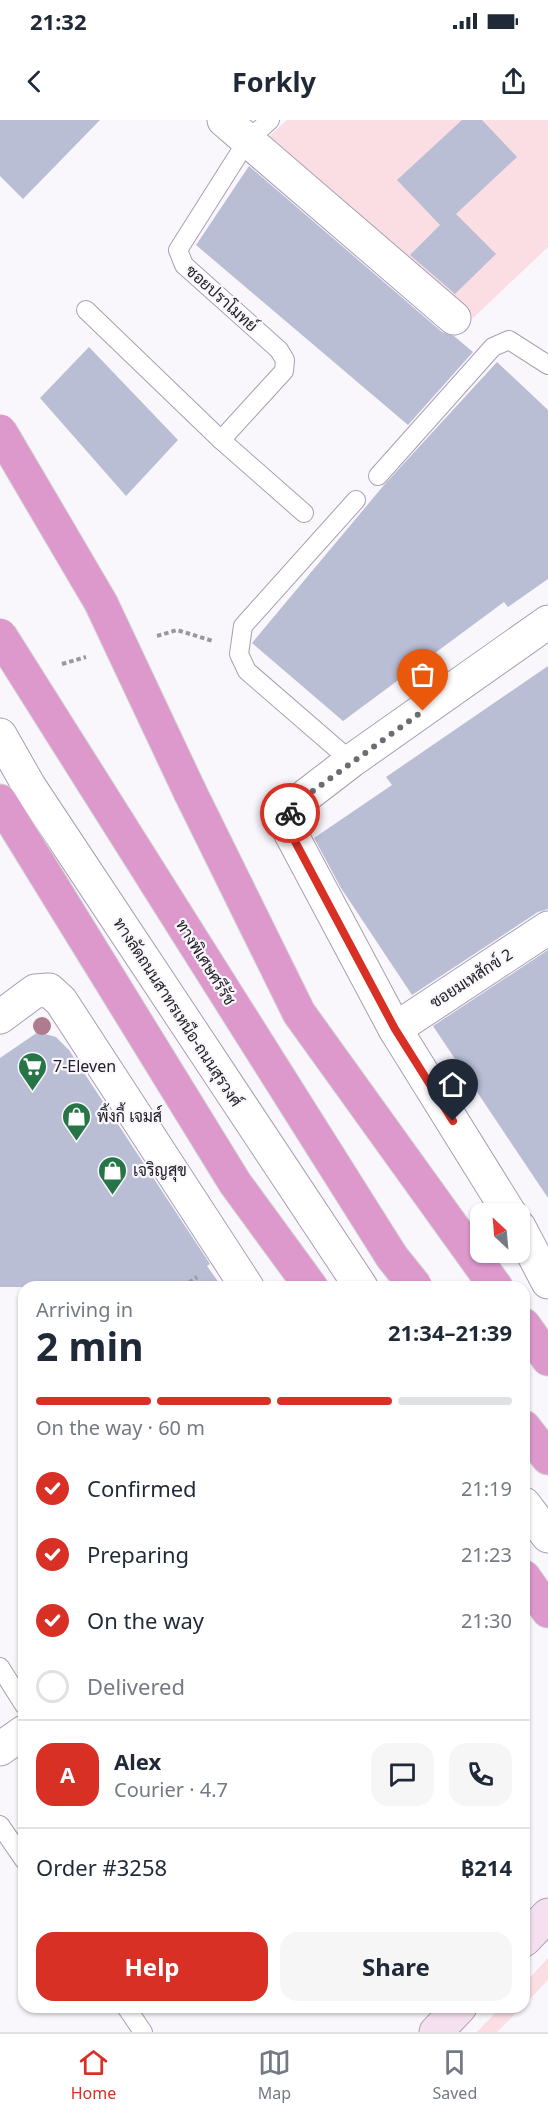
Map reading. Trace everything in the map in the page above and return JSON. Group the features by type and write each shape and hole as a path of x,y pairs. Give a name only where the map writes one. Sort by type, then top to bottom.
{"highway":[{"path":"0,431 101,603 190,792 299,1013 492,1281"},
{"name":"ทางพิเศษศรีรัช","path":"0,634 380,1237 412,1281"},
{"path":"0,801 235,1183 307,1281"},
{"path":"530,1334 548,1359"},
{"path":"530,1435 548,1458"},
{"path":"530,1586 548,1611"}],"main road":[{"path":"530,1934 548,1915"},
{"path":"436,2032 454,2013"}],"street":[{"name":"ซอยปราโมทย์","path":"247,127 454,318"},
{"path":"511,1203 395,1029 290,832 289,815 295,804 351,761 548,622"},
{"name":"ทางลัดถนนสาทรเหนือ-ถนนสุรวงศ์","path":"0,735 29,786 357,1281"},
{"name":"ซอยมเหสักข์ 2","path":"395,1029 548,927"},
{"path":"0,1017 35,991 49,990 60,1001 243,1281"},
{"path":"530,1236 548,1282"},
{"path":"530,1512 548,1536"},
{"path":"0,1749 18,1736"}],"lane":[{"name":"ซอยปราโมทย์","path":"221,440 284,371 285,360 279,350 184,265 178,250 247,127"},
{"path":"86,310 221,440 304,513"},
{"path":"378,476 493,347 509,340 548,365"},
{"path":"351,761 248,671 239,654 243,626 356,500"},
{"path":"0,1667 18,1696"},
{"path":"0,1825 18,1851"},
{"path":"130,2013 143,2032"}],"shaded area":[{"path":"287,120 548,120 548,247 473,318 263,142"},
{"path":"548,1958 548,1980 530,1999 530,1978"},
{"path":"495,2013 516,2013 497,2032 477,2032"}],"building":[{"path":"0,120 100,120 23,199 0,176"},
{"path":"462,120 482,120 517,157 456,214 496,254 455,294 410,255 440,225 397,180"},
{"path":"249,166 442,332 454,336 473,352 408,425 196,245"},
{"path":"89,347 178,440 126,496 40,398"},
{"path":"497,362 548,410 548,579 508,607 504,602 343,721 252,643 384,485"},
{"path":"548,666 548,909 538,912 412,995 341,888 314,838 392,785 386,777"},
{"path":"548,950 548,1198 433,1026"},
{"path":"38,1032 56,1037 69,1050 210,1264 207,1266 218,1281 18,1281 18,1287 0,1287 0,1058"}],"way so far":[{"path":"290,813 295,804 351,761 423,711"}],"place":[{"name":"7-Eleven","path":"32,1092"},
{"name":"พิ้งกี้ เจมส์","path":"76,1142"},
{"name":"เจริญสุข","path":"112,1196"}],"route":[{"path":"290,813 290,832 395,1029 453,1121"}]}
